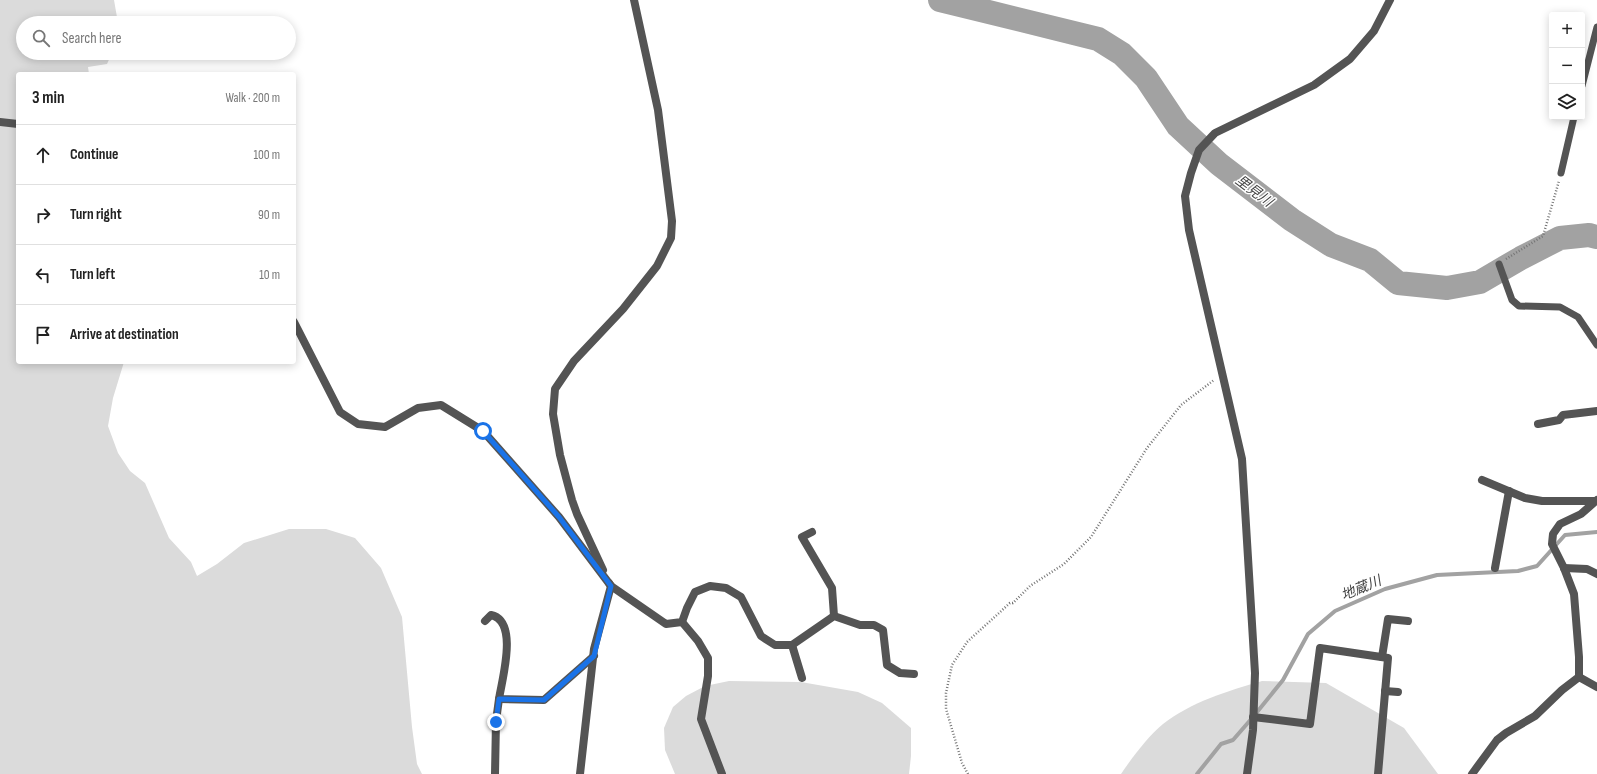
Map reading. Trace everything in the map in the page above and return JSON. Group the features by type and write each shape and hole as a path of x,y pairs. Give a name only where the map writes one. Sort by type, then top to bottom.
{"street":[{"path":"580,774 594,656 611,586 577,514 560,455 553,414 555,389 574,361 623,309 652,273 671,238 672,221 658,110 634,0"},
{"path":"1247,774 1253,730 1255,673 1242,459 1189,230 1185,196 1199,150 1215,133 1314,85 1350,59 1374,31 1390,0"},
{"path":"0,122 16,124"},
{"path":"296,326 340,412 358,424 385,427 418,408 441,406 483,431 559,517 611,586 666,624 682,622"},
{"path":"1538,424 1559,420 1563,415 1597,411"},
{"path":"1482,480 1525,498 1542,501 1597,500"},
{"path":"1495,568 1509,491"},
{"path":"1579,677 1579,657 1574,594 1564,568 1552,544 1553,534 1560,524 1581,514 1597,500"},
{"path":"812,532 802,537 832,588 834,616"},
{"path":"1564,568 1587,569 1597,574"},
{"path":"682,622 695,592 710,586 726,588 741,597 761,636 775,645 792,645 834,616"},
{"path":"485,621 491,615 497,616 503,622 508,635 496,722 495,774"},
{"path":"834,616 860,625 874,625 883,630 887,665 900,672 914,674"},
{"path":"1382,657 1388,619 1408,621"},
{"path":"682,622 698,641 708,658 708,676 701,719 722,774"},
{"path":"792,645 802,678"},
{"path":"1253,717 1310,724 1320,648 1388,658 1378,774"},
{"path":"499,699 544,700 594,656"},
{"path":"1579,677 1597,687"},
{"path":"1472,774 1497,740 1535,716 1562,690 1579,677"},
{"path":"1385,691 1398,692"}],"lane":[{"path":"1583,84 1597,27"},
{"path":"1561,173 1573,120"},
{"path":"1498,264 1512,300 1518,306 1560,308 1578,317 1597,345"}],"path":[{"path":"1498,264 1543,236 1561,173"},
{"path":"968,774 962,763 946,709 946,699 952,665 967,642 1000,610 1010,603 1013,603 1030,586 1064,564 1091,537 1147,448 1181,405 1220,375 1225,384"}],"shaded area":[{"path":"0,0 114,0 117,16 16,16 16,60 109,60 107,64 88,67 89,72 16,72 16,364 123,364 113,398 108,426 118,453 130,471 145,483 169,538 191,562 197,576 217,564 244,543 289,529 326,529 355,538 381,568 402,617 412,727 417,764 422,774 0,774"},
{"path":"729,681 801,682 858,692 882,703 911,728 911,756 909,774 675,774 665,750 664,728 673,707 686,696 705,686"},
{"path":"1262,681 1326,683 1404,728 1438,774 1121,774 1152,734 1174,716 1210,698"}],"waterway":[{"name":"里見川","path":"940,0 1098,39 1122,54 1146,78 1178,126 1219,164 1292,220 1331,245 1370,260 1398,283 1447,288 1480,282 1521,258 1560,238 1589,235 1597,237"},
{"name":"地蔵川","path":"1197,774 1221,744 1233,740 1253,717 1283,680 1308,634 1335,611 1385,589 1437,575 1518,571 1537,566 1565,535 1597,532"}],"route":[{"path":"483,431 559,517 611,586 594,648 594,656 544,700 499,699 496,722"}]}
